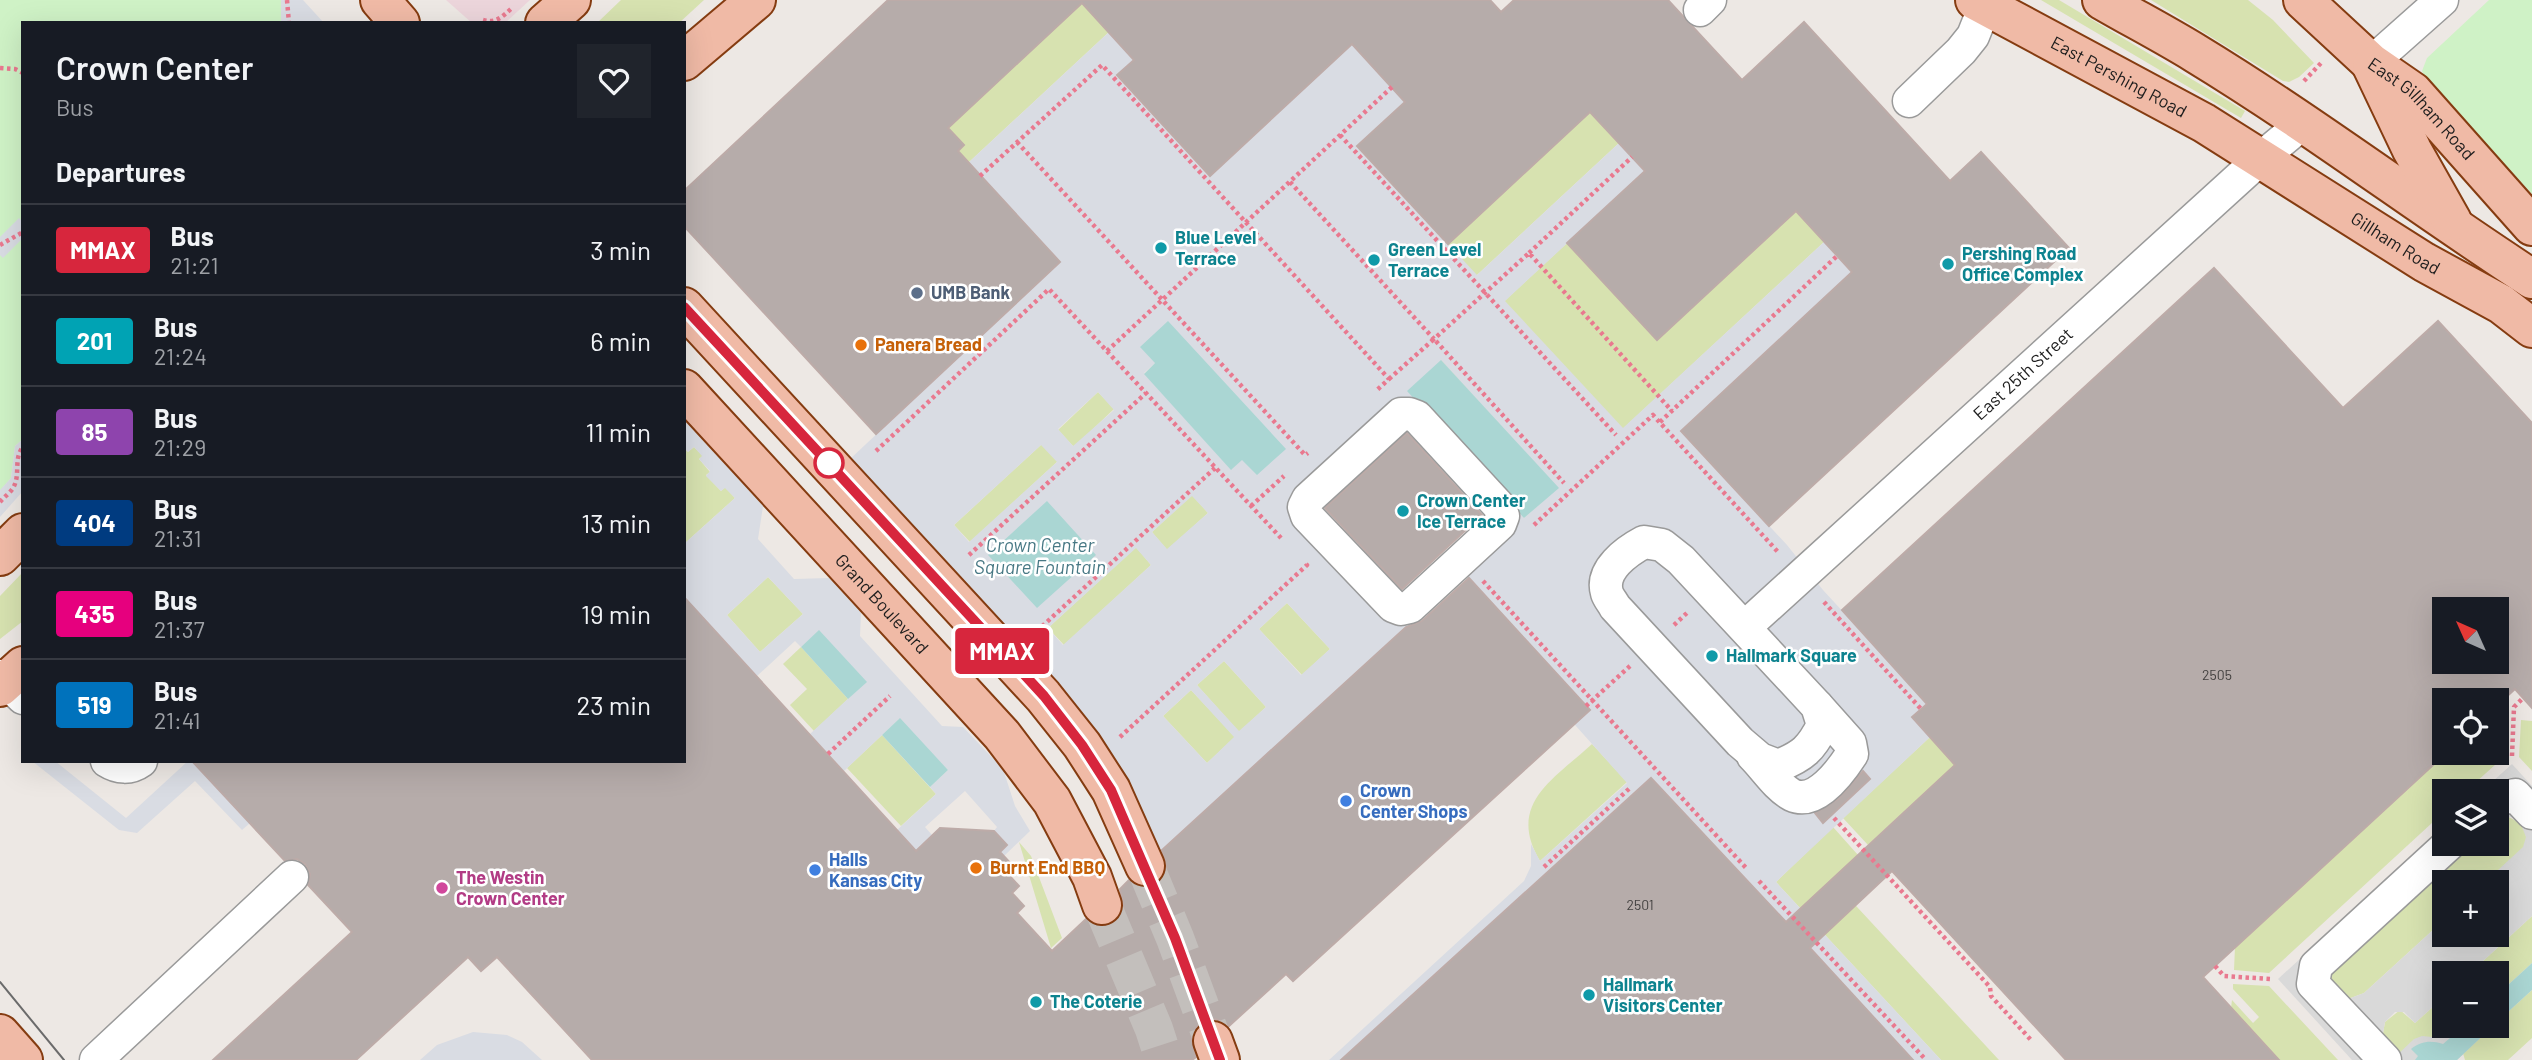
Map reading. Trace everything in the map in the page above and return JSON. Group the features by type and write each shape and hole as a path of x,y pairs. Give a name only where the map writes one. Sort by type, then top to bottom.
{"main road":[{"path":"380,0 398,21"},
{"path":"547,21 572,0"},
{"path":"686,59 755,0"},
{"path":"2102,0 2194,53 2303,123 2532,279"},
{"name":"East Gillham Road","path":"2303,0 2371,63 2413,92 2532,226"},
{"name":"East Pershing Road","path":"1980,3 2204,123 2260,159"},
{"path":"2371,63 2412,150 2501,304"},
{"name":"Gillham Road","path":"2260,159 2424,262 2501,304 2532,328"},
{"path":"686,309 1044,696 1082,745 1111,790 1145,866"},
{"name":"Grand Boulevard","path":"686,391 1002,735 1052,801 1092,877 1102,905"},
{"path":"0,556 21,535"},
{"path":"0,1034 23,1060"}],"street":[{"path":"2371,63 2442,0"},
{"path":"1909,101 1973,36 1980,3"},
{"name":"East 25th Street","path":"1745,627 2260,159 2303,123"},
{"path":"1401,414 1409,414 1417,417 1499,506 1503,516 1500,524 1410,607 1401,609 1393,606 1307,516 1304,507 1308,499 1401,414"},
{"path":"1644,542 1662,545 1681,560 1745,627 1817,706 1823,725 1814,743 1799,758 1778,766 1760,759 1740,742 1615,607 1606,592 1607,577 1631,548 1644,542"},
{"path":"110,763 126,767 136,763"},
{"path":"2509,797 2515,795 2532,813"},
{"path":"2385,1060 2314,984 2316,966 2436,856"},
{"path":"96,1060 292,877"}],"path":[{"path":"287,0 289,21"},
{"path":"493,21 501,18 521,0"},
{"path":"2301,84 2323,61"},
{"path":"980,176 1102,65 1389,379"},
{"path":"0,68 21,72"},
{"path":"1107,351 1392,87"},
{"path":"1340,135 1616,435"},
{"path":"1017,142 1306,455 1315,447"},
{"path":"1371,396 1632,157"},
{"path":"1290,182 1564,483"},
{"path":"0,245 21,233"},
{"path":"1529,253 1672,411"},
{"path":"1660,422 1838,256"},
{"path":"876,451 1049,289 1288,546"},
{"path":"969,555 1146,393"},
{"path":"0,502 12,489 21,450"},
{"path":"1037,631 1215,468"},
{"path":"1251,506 1268,490"},
{"path":"1120,737 1307,565 1298,556"},
{"path":"1824,601 1922,709"},
{"path":"1670,629 1698,603"},
{"path":"1586,706 1638,659"},
{"path":"828,754 890,696"},
{"path":"2512,756 2514,707 2523,698"},
{"path":"1647,773 1653,766"},
{"path":"1544,867 1631,787"},
{"path":"1831,815 1990,986 1991,996 2031,1040"},
{"path":"1759,881 1926,1060"},
{"path":"2215,966 2224,976 2270,979"}],"shaded area":[{"path":"281,0 303,0 322,21 281,21"},
{"path":"446,0 530,0 507,21 470,21"},
{"path":"1109,32 1134,60 1117,76 1210,176 1352,44 1406,101 1357,146 1477,275 1619,143 1645,171 1505,301 1623,428 1824,242 1852,272 1681,431 1939,716 1924,730 1930,737 1776,882 1941,1060 1913,1060 1651,778 1341,1060 1329,1060 1524,881 1531,866 1531,844 1540,861 1627,783 1567,716 1583,702 1464,573 1160,853 849,460 1060,262 968,163","holes":["1441,360 1558,488 1524,518","1155,363 1242,459 1232,469 1144,373","1098,392 1114,410 1073,446 1058,429","1417,417 1500,524 1393,606 1305,507","1041,445 1057,462 969,542 954,525","1192,496 1208,513 1167,549 1152,532","1136,548 1151,565 1063,645 1048,628","1287,603 1330,649 1301,675 1259,629","1224,661 1266,707 1239,731 1197,685","1191,690 1234,737 1207,763 1163,716"]},
{"path":"19,218 21,220 21,240 3,258 0,255 0,237"},
{"path":"686,422 763,506 758,539 794,579 829,578 861,613 860,636 942,726 963,727 1003,769 1015,806 1030,831 1004,856 1000,852 1007,845 994,831 997,827 965,791 925,827 932,835 925,842 931,849 922,858 897,830 936,794 930,787 948,770 899,719 844,771 810,734 866,682 819,631 801,647 795,641 757,676 686,599 686,542 735,498 725,488 721,491 706,476 710,471 699,459 702,456 694,447 688,452","holes":["768,577 803,614 760,652 727,615"]},
{"path":"21,441 21,493 0,517 0,490 11,478 15,446"},
{"path":"35,763 57,763 126,818 186,763 226,763 209,779 250,823 242,830 195,781 137,833 119,830"},
{"path":"2512,764 2532,786 2532,916 2509,937 2509,870 2498,870 2523,847 2526,837 2520,822 2509,817 2509,779 2495,779"},
{"path":"2432,838 2432,856 2453,856 2437,870 2432,870 2432,875 2331,969 2330,985 2348,999 2364,993 2432,931 2432,947 2498,947 2483,961 2432,961 2432,1008 2415,1023 2404,1012 2395,1012 2385,1022 2382,1039 2395,1057 2414,1039 2422,1036 2480,1038 2457,1060 2352,1060 2278,979"},
{"path":"473,1032 507,1035 522,1042 542,1060 420,1060 437,1045"}],"green space":[{"path":"0,0 281,0 300,21 21,21 21,441 15,446 11,478 0,491"},
{"path":"621,0 704,0 681,21 599,21"},
{"path":"2041,0 2059,0 2245,111 2241,118"},
{"path":"2151,0 2248,0 2273,20 2314,63 2299,77 2289,82 2283,81"},
{"path":"2489,0 2532,0 2532,194 2422,71 2427,58"},
{"path":"1082,3 1109,32 968,163 958,152 964,145 948,128"},
{"path":"1590,112 1619,143 1477,275 1175,314 1357,146 1448,244"},
{"path":"1796,211 1824,242 1559,488 1441,360 1567,243 1657,340"},
{"path":"1098,392 1114,409 1074,447 1058,430"},
{"path":"1042,444 1058,461 970,542 954,525"},
{"path":"694,447 703,456 699,459 710,472 706,475 721,491 725,487 735,498 686,542 686,450 688,452"},
{"path":"1192,495 1208,513 1167,550 1152,532"},
{"path":"1136,547 1151,565 1064,645 1048,628"},
{"path":"21,574 21,623 0,639 0,596"},
{"path":"768,577 803,614 760,652 727,615"},
{"path":"1287,603 1330,649 1302,675 1259,629"},
{"path":"801,647 848,699 814,731 790,705 807,689 783,664"},
{"path":"1224,661 1266,707 1239,732 1197,685"},
{"path":"1191,690 1235,737 1207,763 1163,716"},
{"path":"2521,720 2532,721 2532,771 2519,757"},
{"path":"882,735 936,794 901,826 847,768"},
{"path":"1930,737 1955,765 1868,845 1843,818"},
{"path":"1592,744 1627,782 1540,861 1531,841 1528,824 1531,808 1550,781"},
{"path":"2433,765 2495,765 2479,779 2432,779 2432,823 2269,973 2234,970 2235,947"},
{"path":"2509,818 2524,830 2524,847 2499,870 2437,870 2453,856 2509,856"},
{"path":"1833,827 1858,855 1832,880 1999,1060 1941,1060 1776,882"},
{"path":"1019,842 1031,856 1062,938 1051,948"},
{"path":"2432,875 2432,931 2364,993 2348,999 2330,985 2331,969"},
{"path":"2532,916 2532,963 2509,984 2509,961 2483,961 2498,947 2509,947 2509,937"},
{"path":"2233,984 2269,986 2338,1060 2279,1060 2231,1008 2232,1000 2253,1023 2259,1017 2233,989"},
{"path":"2532,990 2532,1038 2508,1060 2465,1060 2463,1053 2480,1038 2509,1038 2509,1011"},
{"path":"2432,1008 2432,1038 2445,1038 2395,1057 2382,1039 2385,1022 2400,1010 2415,1023"}],"water":[{"path":"1168,321 1286,449 1257,475 1242,460 1231,470 1144,374 1155,363 1140,347"},
{"path":"1441,360 1559,488 1524,518 1407,391"},
{"name":"Crown Center Square Fountain","path":"1047,501 1096,555 1037,608 988,555"},
{"path":"819,630 867,682 848,699 801,647"},
{"path":"900,718 948,770 930,787 882,735"},
{"path":"2532,963 2532,990 2509,1011 2509,984"},
{"path":"2450,1038 2480,1038 2457,1060 2415,1060 2418,1056 2411,1049 2426,1042 2443,1044"}],"building":[{"name":"Pershing Road Office Complex","path":"888,0 1490,0 1501,12 1514,0 1668,0 1742,80 1804,22 1950,181 1981,152 2069,248 1769,526 1681,431 1852,272 1796,211 1657,340 1567,243 1645,171 1590,112 1448,244 1357,146 1405,102 1352,44 1210,176 1117,75 1134,60 1082,3 948,128 964,145 958,151 1060,262 876,434 686,228 686,189"},
{"path":"2214,268 2343,408 2438,321 2532,423 2532,708 2515,689 2509,694 2509,688 2432,688 2433,765 2203,977 2279,1060 2066,1060 1892,871 1810,948 1913,1060 1341,1060 1651,778 1786,922 1955,765 1912,717 1927,704 1842,610"},
{"path":"1407,433 1482,515 1402,589 1325,508"},
{"path":"1469,578 1590,710 1293,981 1286,974 1229,1026 1216,1019 1206,1020 1197,1027 1191,1038 1196,1057 1192,1060 592,1060 497,957 481,971 468,957 356,1060 213,1060 352,932 308,885 310,874 305,864 297,859 285,861 194,763 686,763 686,599 916,851 940,828 994,831 1007,845 1000,852 1013,866 1006,872 1019,886 1012,893 1024,906 1017,913 1052,951 1086,919 1099,927 1118,920 1124,908 1120,889 1129,880 1143,888 1153,886 1162,879 1167,868 1162,850 1406,627 1422,621"},
{"path":"1863,771 1870,779 1823,823 1815,813 1838,799"}],"tunnel":[{"path":"1145,866 1213,1041"},
{"path":"1102,905 1154,1029 1164,1060"}],"tram line":[{"path":"0,982 64,1060"}],"bus line":[{"name":"MMAX","path":"686,309 1044,696 1082,745 1111,790 1145,866 1220,1060"}],"place":[{"name":"Blue Level Terrace","path":"1161,248"},
{"name":"Green Level Terrace","path":"1374,260"},
{"name":"Pershing Road Office Complex","path":"1948,264"},
{"name":"UMB Bank","path":"917,293"},
{"name":"Panera Bread","path":"861,345"},
{"name":"Crown Center Ice Terrace","path":"1403,511"},
{"name":"Hallmark Square","path":"1712,656"},
{"name":"Crown Center Shops","path":"1346,801"},
{"name":"Burnt End BBQ","path":"976,868"},
{"name":"Halls Kansas City","path":"815,870"},
{"name":"The Westin Crown Center","path":"442,888"},
{"name":"Hallmark Visitors Center","path":"1589,995"},
{"name":"The Coterie","path":"1036,1002"}]}
